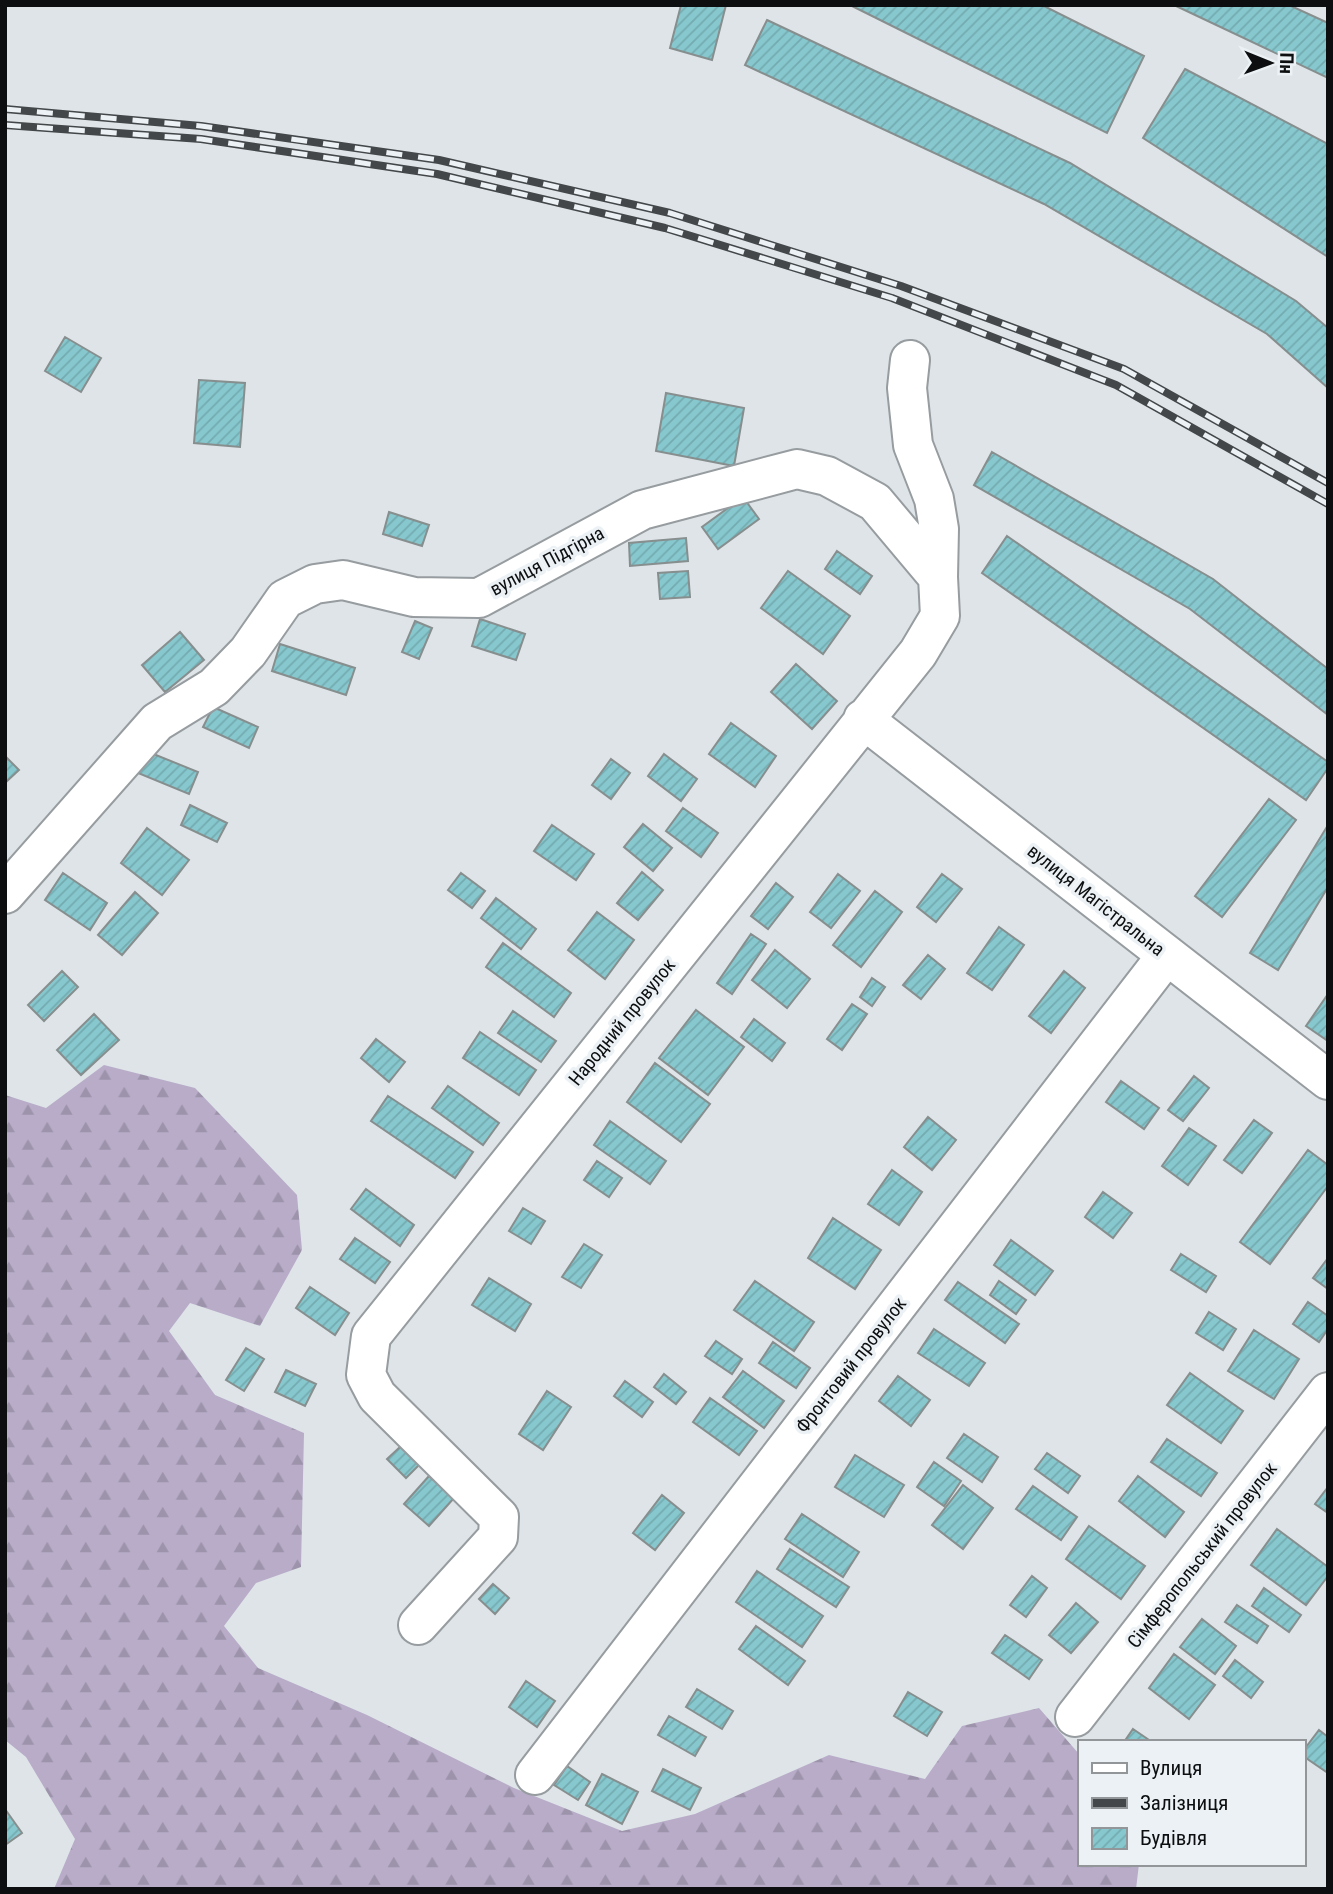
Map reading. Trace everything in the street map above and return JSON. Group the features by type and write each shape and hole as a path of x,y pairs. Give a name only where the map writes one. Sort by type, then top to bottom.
{"street":[{"name":"Народний провулок","path":"418,1625 498,1537 499,1517 377,1396 366,1375 371,1336 918,653 940,616 939,529 934,499 914,444 907,388 910,360"},
{"name":"вулиця Підгірна","path":"5,894 157,722 214,687 248,652 285,598 315,583 343,580 414,597 479,598 642,510 797,469 827,476 875,502 938,577"},
{"name":"вулиця Магістральна","path":"863,719 1328,1080"},
{"name":"Фронтовий провулок","path":"535,1775 1167,955"},
{"name":"Сімферопольський провулок","path":"1075,1717 1328,1392"}],"green space":[{"path":"104,1065 195,1088 297,1195 302,1250 260,1326 190,1303 169,1331 215,1395 304,1433 301,1567 256,1583 224,1626 258,1668 367,1715 514,1788 622,1831 695,1814 829,1755 925,1779 962,1726 1039,1708 1078,1753 1078,1866 1139,1866 1136,1889 54,1889 75,1839 26,1757 5,1740 5,1095 46,1108"}],"building":[{"path":"681,5 726,5 712,60 670,48"},
{"path":"850,5 1042,5 1144,56 1107,133"},
{"path":"1174,5 1289,5 1328,23 1328,78"},
{"path":"767,20 1070,163 1296,301 1328,328 1328,388 1267,334 1044,204 745,65"},
{"path":"1185,69 1328,144 1328,257 1143,138"},
{"path":"65,337 101,358 81,392 45,371"},
{"path":"199,380 245,383 240,447 194,443"},
{"path":"666,393 744,408 734,466 656,451"},
{"path":"992,452 1213,579 1328,669 1328,715 1190,609 974,485"},
{"path":"743,497 759,519 718,549 702,527"},
{"path":"389,512 429,525 422,546 383,534"},
{"path":"1007,536 1328,762 1328,768 1306,800 982,573"},
{"path":"686,538 688,561 630,566 629,543"},
{"path":"837,551 872,576 860,594 825,569"},
{"path":"688,571 690,597 660,599 658,573"},
{"path":"788,571 850,616 823,654 761,608"},
{"path":"480,619 525,634 516,660 472,646"},
{"path":"415,621 432,628 419,659 402,652"},
{"path":"180,632 204,660 165,692 142,665"},
{"path":"280,644 355,668 346,695 272,671"},
{"path":"796,664 837,701 812,729 771,692"},
{"path":"213,707 258,727 249,748 203,727"},
{"path":"731,723 776,756 755,787 709,754"},
{"path":"146,751 198,772 189,794 138,773"},
{"path":"664,754 697,779 681,801 648,776"},
{"path":"5,756 19,770 5,783"},
{"path":"611,759 630,773 611,799 592,785"},
{"path":"1269,799 1296,820 1222,917 1195,896"},
{"path":"190,805 227,823 217,842 181,825"},
{"path":"683,808 718,833 701,857 666,831"},
{"path":"643,824 672,848 653,871 624,847"},
{"path":"552,825 594,854 576,880 534,851"},
{"path":"1328,825 1328,887 1278,970 1250,953"},
{"path":"147,828 189,860 162,895 121,863"},
{"path":"642,872 663,890 638,920 617,903"},
{"path":"63,873 107,903 90,930 45,900"},
{"path":"461,873 485,891 472,908 448,890"},
{"path":"838,874 860,891 831,928 810,912"},
{"path":"942,874 962,889 936,922 917,907"},
{"path":"776,883 793,897 768,929 751,916"},
{"path":"875,891 902,912 861,967 833,945"},
{"path":"135,892 158,913 122,955 98,935"},
{"path":"496,898 536,929 521,949 481,918"},
{"path":"597,912 634,940 605,979 568,950"},
{"path":"999,927 1024,945 992,990 967,973"},
{"path":"751,934 766,944 732,994 717,983"},
{"path":"503,943 571,993 554,1017 486,967"},
{"path":"775,950 810,979 787,1008 752,980"},
{"path":"928,955 945,969 921,999 903,985"},
{"path":"62,971 78,987 44,1021 28,1005"},
{"path":"1064,971 1085,988 1051,1033 1029,1016"},
{"path":"872,978 885,987 872,1006 860,997"},
{"path":"1328,994 1328,1041 1306,1026"},
{"path":"852,1004 867,1014 842,1050 827,1039"},
{"path":"696,1010 744,1047 708,1095 659,1058"},
{"path":"513,1011 556,1041 541,1062 498,1033"},
{"path":"94,1014 119,1040 81,1075 57,1050"},
{"path":"754,1019 785,1043 772,1061 741,1037"},
{"path":"480,1032 536,1070 519,1095 463,1058"},
{"path":"376,1039 405,1062 389,1082 361,1058"},
{"path":"655,1063 710,1104 681,1142 627,1102"},
{"path":"1194,1076 1209,1088 1183,1121 1168,1110"},
{"path":"1121,1081 1159,1108 1144,1129 1106,1102"},
{"path":"448,1086 499,1123 483,1145 432,1108"},
{"path":"388,1096 473,1152 455,1178 371,1121"},
{"path":"928,1117 956,1140 932,1170 904,1147"},
{"path":"1254,1120 1272,1133 1242,1173 1224,1160"},
{"path":"610,1121 666,1161 650,1184 594,1145"},
{"path":"1189,1128 1216,1146 1188,1185 1162,1166"},
{"path":"1308,1150 1328,1165 1328,1186 1270,1264 1240,1242"},
{"path":"597,1161 622,1178 609,1197 584,1180"},
{"path":"892,1170 922,1192 899,1225 868,1204"},
{"path":"366,1189 414,1225 400,1246 351,1209"},
{"path":"1103,1192 1132,1213 1113,1238 1085,1217"},
{"path":"523,1208 545,1221 531,1244 509,1231"},
{"path":"833,1218 881,1250 855,1289 808,1258"},
{"path":"355,1238 390,1262 375,1283 340,1259"},
{"path":"1011,1240 1053,1271 1035,1295 994,1265"},
{"path":"584,1244 602,1255 581,1288 562,1277"},
{"path":"1181,1254 1216,1276 1206,1292 1171,1270"},
{"path":"1328,1258 1328,1289 1313,1278"},
{"path":"489,1278 531,1304 515,1331 472,1305"},
{"path":"755,1281 814,1322 794,1351 734,1310"},
{"path":"999,1281 1026,1300 1016,1314 990,1295"},
{"path":"958,1282 1019,1324 1005,1343 945,1300"},
{"path":"310,1287 349,1313 335,1335 296,1308"},
{"path":"1308,1302 1328,1316 1328,1329 1319,1342 1293,1324"},
{"path":"1209,1312 1236,1329 1223,1350 1196,1333"},
{"path":"934,1329 985,1363 969,1386 918,1353"},
{"path":"1254,1330 1299,1359 1274,1399 1228,1371"},
{"path":"716,1341 742,1359 732,1374 705,1356"},
{"path":"773,1342 810,1368 796,1388 759,1363"},
{"path":"246,1348 264,1359 244,1391 226,1380"},
{"path":"286,1370 316,1384 305,1406 275,1392"},
{"path":"743,1371 784,1401 764,1428 723,1397"},
{"path":"1190,1373 1243,1411 1221,1443 1167,1405"},
{"path":"664,1374 686,1392 676,1404 654,1387"},
{"path":"898,1376 930,1400 911,1426 879,1401"},
{"path":"625,1381 653,1402 642,1417 614,1396"},
{"path":"547,1391 571,1407 543,1450 519,1434"},
{"path":"710,1398 757,1431 739,1455 693,1422"},
{"path":"964,1434 998,1457 982,1482 947,1458"},
{"path":"1167,1439 1217,1473 1201,1496 1151,1462"},
{"path":"402,1445 421,1463 406,1478 387,1459"},
{"path":"1047,1453 1080,1476 1068,1493 1035,1469"},
{"path":"855,1455 904,1485 884,1517 835,1487"},
{"path":"934,1462 961,1481 944,1506 917,1487"},
{"path":"429,1476 454,1498 429,1526 404,1504"},
{"path":"1138,1476 1184,1512 1165,1537 1119,1501"},
{"path":"963,1485 993,1508 963,1549 932,1525"},
{"path":"1033,1486 1077,1517 1061,1540 1016,1509"},
{"path":"1328,1487 1328,1513 1315,1504"},
{"path":"662,1495 684,1513 655,1550 633,1533"},
{"path":"802,1514 859,1552 843,1577 785,1539"},
{"path":"1089,1526 1145,1566 1121,1599 1066,1559"},
{"path":"1277,1529 1328,1567 1328,1576 1306,1605 1251,1565"},
{"path":"790,1549 849,1587 836,1607 777,1569"},
{"path":"757,1571 823,1616 802,1647 736,1602"},
{"path":"1032,1576 1047,1588 1026,1617 1010,1605"},
{"path":"493,1584 509,1598 495,1614 479,1599"},
{"path":"1264,1588 1301,1615 1289,1632 1252,1606"},
{"path":"1076,1603 1098,1622 1071,1653 1049,1635"},
{"path":"1237,1605 1268,1626 1257,1643 1225,1622"},
{"path":"1202,1619 1236,1646 1215,1674 1180,1647"},
{"path":"756,1626 805,1661 788,1685 739,1649"},
{"path":"1005,1635 1042,1660 1029,1679 992,1653"},
{"path":"1174,1654 1215,1685 1189,1719 1149,1688"},
{"path":"1235,1660 1263,1682 1251,1698 1223,1676"},
{"path":"526,1681 555,1701 537,1727 509,1707"},
{"path":"697,1689 733,1711 722,1729 686,1707"},
{"path":"908,1692 942,1712 927,1736 894,1716"},
{"path":"669,1716 706,1737 695,1756 658,1735"},
{"path":"1133,1729 1149,1740 1125,1740"},
{"path":"1319,1730 1328,1737 1328,1773 1305,1757 1305,1748"},
{"path":"567,1766 590,1782 578,1800 554,1785"},
{"path":"663,1769 701,1788 690,1810 652,1791"},
{"path":"602,1774 638,1792 622,1824 586,1805"},
{"path":"5,1809 22,1833 5,1845"}],"railway":[{"path":"5,109 201,126 439,160 670,213 901,286 1124,369 1328,483"},
{"path":"5,125 201,139 437,174 665,228 892,298 1116,385 1328,504"}]}
